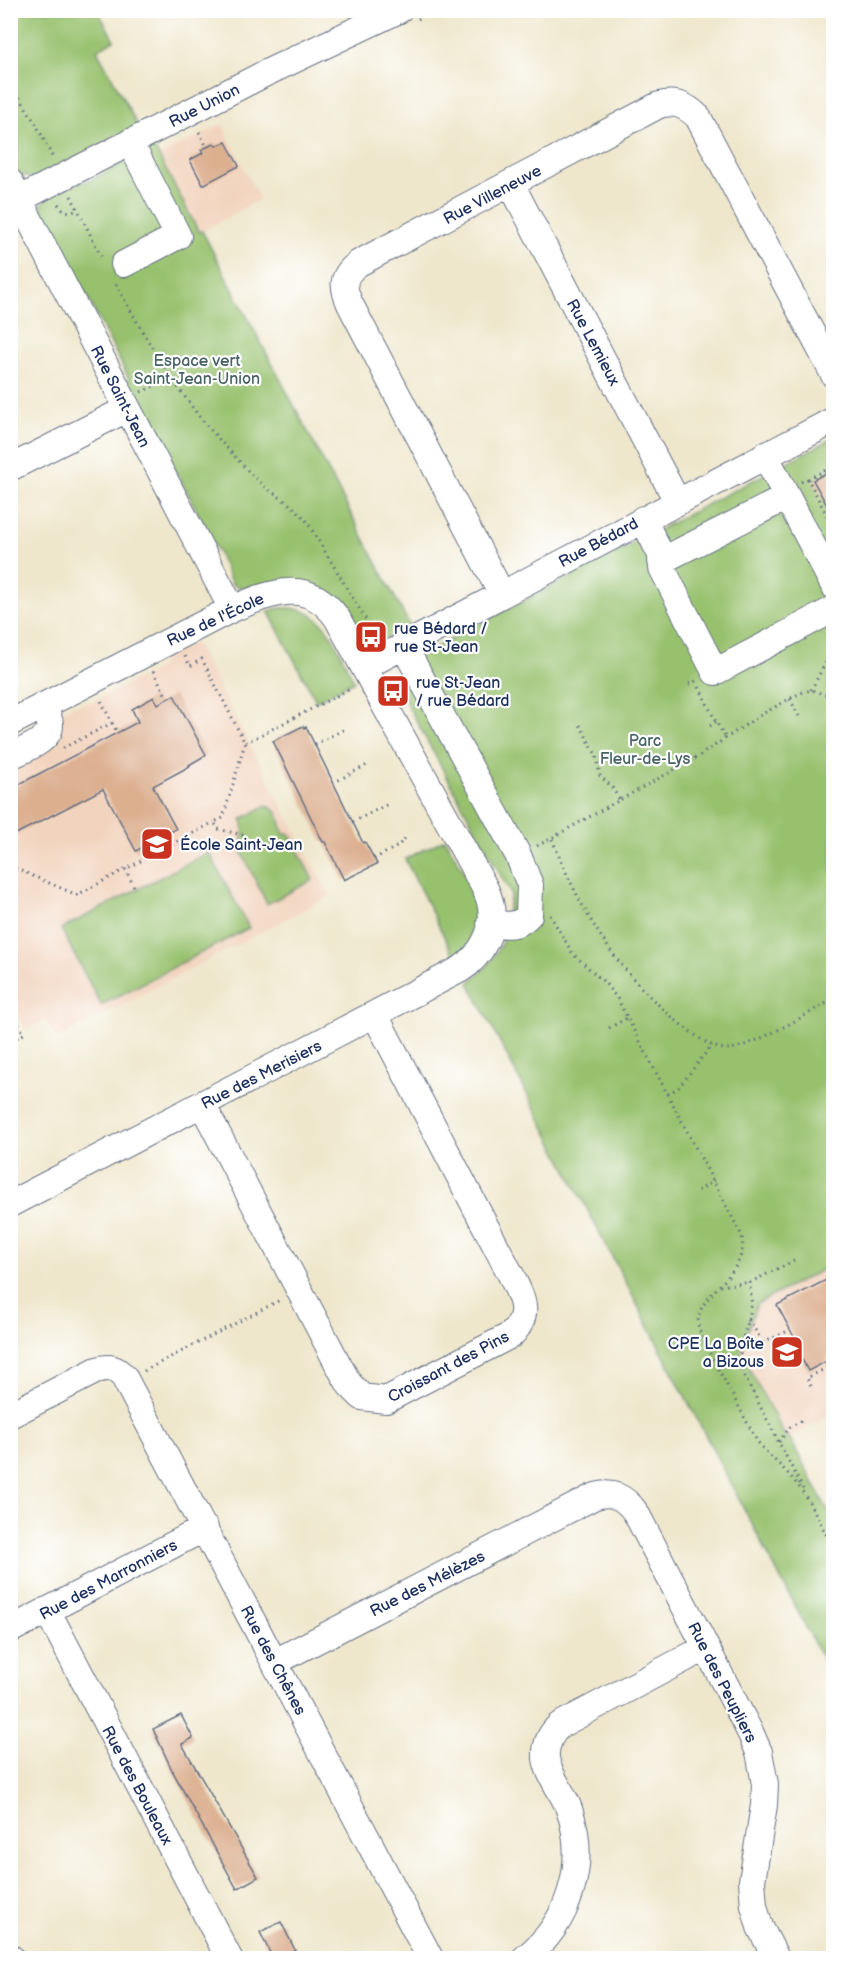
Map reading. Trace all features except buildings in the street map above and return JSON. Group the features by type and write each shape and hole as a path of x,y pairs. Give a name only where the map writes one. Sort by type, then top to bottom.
{"street":[{"name":"Rue Union","path":"14,196 130,142 264,74 399,10"},
{"name":"Rue Villeneuve","path":"501,593 350,304 344,283 350,269 359,263 659,105 680,104 690,109 698,117 834,375"},
{"path":"114,269 178,236 130,142"},
{"name":"Rue Lemieux","path":"511,184 677,501"},
{"name":"Rue Saint-Jean","path":"14,196 133,401 232,609"},
{"path":"10,468 133,401"},
{"name":"Rue Bédard","path":"361,675 391,644 501,593 834,420"},
{"path":"765,455 793,490 834,586"},
{"path":"661,561 793,490"},
{"path":"643,519 662,555 662,568 715,672 834,609"},
{"name":"Rue de l'École","path":"10,723 232,609 282,591 303,593 314,597 332,610 337,618 361,675 486,892 492,910 490,923"},
{"path":"391,644 510,840 530,885 529,915 524,920 511,926 490,923"},
{"path":"10,756 40,740 48,733 50,721 42,706"},
{"name":"Rue des Merisiers","path":"10,1204 469,964 485,943 490,923"},
{"name":"Croissant des Pins","path":"202,1104 334,1357 355,1391 371,1400 386,1400 418,1385 511,1335 520,1323 524,1307 511,1275 375,1015"},
{"name":"Rue des Chênes","path":"10,1414 105,1367 119,1371 128,1382 430,1959"},
{"name":"Rue des Peupliers","path":"579,1504 605,1494 618,1496 636,1513 751,1734 763,1769 765,1784 752,1890 756,1916 776,1959"},
{"name":"Rue des Mélèzes","path":"275,1662 579,1504"},
{"name":"Rue des Marronniers","path":"10,1630 205,1528"},
{"name":"Rue des Bouleaux","path":"47,1610 229,1959"},
{"path":"525,1959 549,1934 563,1913 577,1863 574,1828 569,1809 547,1762 549,1738 560,1725 705,1648"}],"path":[{"path":"10,82 36,124 59,169"},
{"path":"199,132 207,147"},
{"path":"69,191 114,269 142,331 172,378 207,425 252,476 300,514 391,644"},
{"path":"58,204 71,213 78,210"},
{"path":"133,401 172,378"},
{"path":"793,490 808,479 834,466"},
{"path":"808,479 832,520 834,530"},
{"path":"811,690 817,675 834,652"},
{"path":"189,663 190,666 202,659 245,743"},
{"path":"152,669 168,699"},
{"path":"10,866 77,895 223,818 245,743 361,675"},
{"path":"689,684 696,681 726,738"},
{"path":"532,849 699,756 759,716 790,699 811,690 834,697"},
{"path":"99,697 117,732"},
{"path":"790,699 799,716"},
{"path":"710,726 716,722"},
{"path":"54,753 112,723"},
{"path":"580,725 596,755 600,776 612,787 619,799"},
{"path":"315,744 347,728"},
{"path":"333,783 367,765"},
{"path":"353,822 388,804"},
{"path":"214,822 218,829 243,835"},
{"path":"374,859 398,846 406,837"},
{"path":"552,838 581,906 618,962 669,1015 698,1038 727,1050 745,1045 834,999"},
{"path":"124,869 136,890"},
{"path":"546,910 573,954 610,988 739,1228 743,1247 735,1267 700,1310 698,1323 703,1340 757,1441 768,1456 796,1483 810,1503"},
{"path":"10,1008 24,1034 10,1041"},
{"path":"609,1028 627,1018"},
{"path":"668,1094 679,1087 712,1045"},
{"path":"698,1191 714,1181"},
{"path":"720,1286 749,1282 797,1259"},
{"path":"749,1282 751,1307 739,1351 739,1360 744,1375 834,1550"},
{"path":"137,1375 289,1296"},
{"path":"748,1320 762,1342 790,1329"},
{"path":"811,1386 807,1378 834,1364 829,1355"},
{"path":"779,1442 790,1427 803,1420"}],"shaded area":[{"path":"222,124 260,199 199,233 159,156"},
{"name":"École Saint-Jean","path":"195,642 330,896 57,1039 46,1020 26,1030 11,1001 11,739 74,705 92,702 158,669 166,658"},
{"name":"CPE La Boîte a Bizous","path":"833,1264 833,1414 786,1439 741,1349 757,1304"}],"green space":[{"path":"10,11 98,11 114,40 97,50 139,128 33,178 20,174 11,163"},
{"name":"Espace vert Saint-Jean-Union","path":"154,147 199,232 202,231 411,628 390,638 376,641 363,636 357,629 285,580 251,588 232,584 154,428 141,415 128,388 128,377 60,243 43,220 41,209 44,202 57,191 89,181"},
{"name":"Parc Fleur-de-Lys","path":"833,438 833,1264 757,1304 741,1349 742,1355 786,1438 789,1437 833,1520 833,1679 469,983 487,966 501,945 511,894 407,704 398,667"},
{"path":"279,608 295,609 319,620 335,641 354,681 316,701 268,611"},
{"path":"266,805 278,815 284,834 289,833 313,880 267,904 239,847 243,833 242,819"},
{"path":"445,839 470,884 478,915 476,930 469,944 455,958 405,859"},
{"path":"209,852 249,928 101,1005 61,929"}],"place":[{"name":"rue Bédard / rue St-Jean","path":"371,637"},
{"name":"rue St-Jean / rue Bédard","path":"393,691"},
{"name":"École Saint-Jean","path":"157,844"},
{"name":"CPE La Boîte a Bizous","path":"787,1352"}]}
